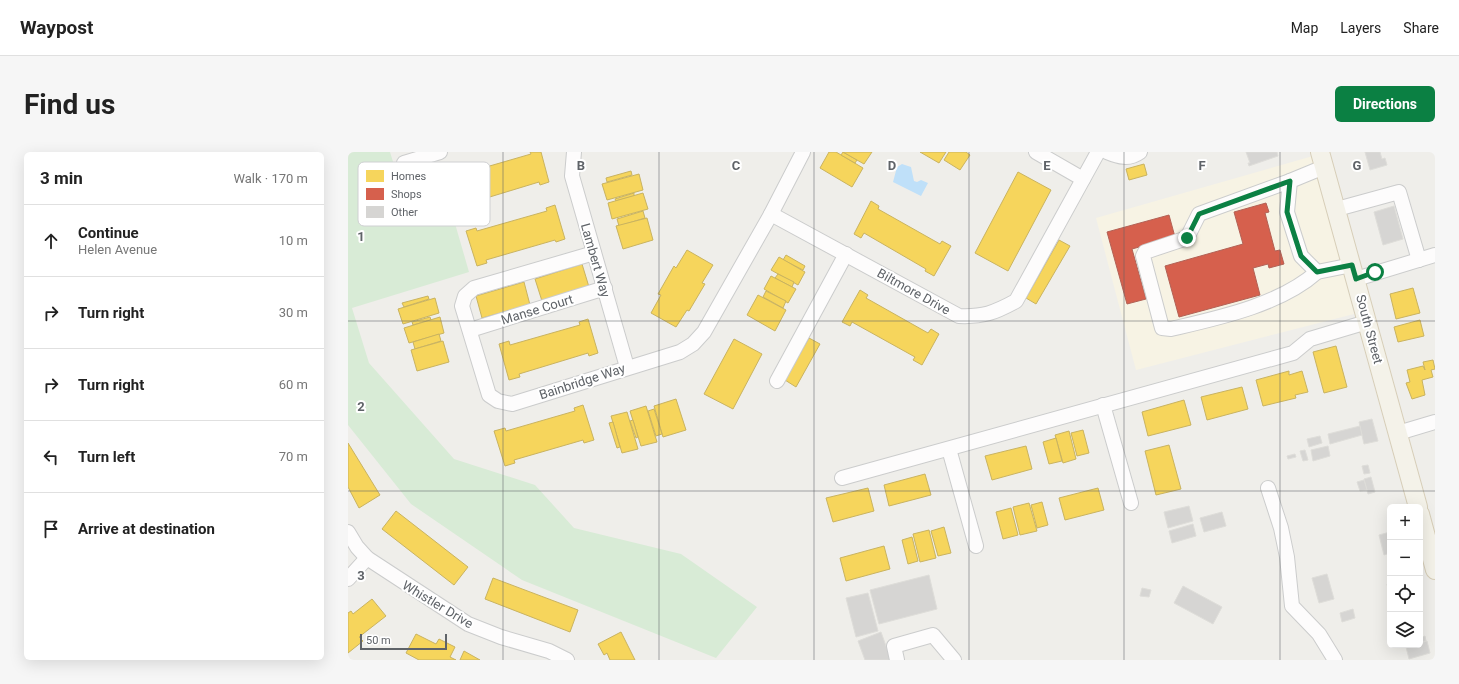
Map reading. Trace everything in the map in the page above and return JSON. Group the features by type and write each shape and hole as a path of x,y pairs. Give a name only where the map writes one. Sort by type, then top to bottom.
{"main road":[{"name":"South Street","path":"1322,160 1337,209 1417,504"},
{"path":"1423,525 1435,570"}],"street":[{"path":"407,162 440,152"},
{"name":"Lambert Way","path":"574,152 572,176 627,367"},
{"name":"Bainbridge Way","path":"594,253 474,288 464,296 462,306 489,394 498,401 512,404 627,367 680,352 693,344 704,332 771,214 803,152"},
{"path":"1036,152 1083,179"},
{"name":"Biltmore Drive","path":"771,214 959,316 979,317 996,312 1016,301 1098,152"},
{"path":"1107,152 1120,158 1134,156 1140,152"},
{"path":"1322,160 1290,181 1199,214 1187,238 1145,252 1143,256 1162,328 1171,330 1262,304 1310,278 1317,272 1354,272 1418,260 1435,255"},
{"path":"1290,181 1287,212 1301,256 1317,272"},
{"path":"1337,209 1399,192 1418,260"},
{"path":"777,381 846,254"},
{"name":"Manse Court","path":"470,330 605,288"},
{"path":"842,478 1293,353 1310,339 1368,322"},
{"path":"1103,405 1131,503"},
{"path":"1398,433 1435,422"},
{"path":"949,449 976,546"},
{"path":"1268,488 1281,528 1287,556 1292,606 1319,634 1335,660"},
{"name":"Whistler Drive","path":"348,532 357,547 367,558 468,624 501,637 549,651 567,660"},
{"path":"348,579 367,558"},
{"path":"897,660 894,646 933,635 954,660"}],"shaded area":[{"path":"1313,156 1354,314 1136,370 1096,218"}],"green space":[{"path":"348,152 390,152 393,162 358,162 358,226 456,226 469,272 352,308 369,363 454,459 535,485 574,528 681,554 757,607 716,658 522,580 411,504 348,425"}],"water":[{"path":"902,164 911,167 914,181 917,182 921,180 928,183 921,196 893,182 897,167"}],"building: Homes":[{"path":"530,152 541,152 549,182 540,185 539,182 490,197 490,166 531,154"},
{"path":"829,152 836,152 863,168 852,187 820,168"},
{"path":"843,152 857,160 855,163 841,155"},
{"path":"843,152 872,152 864,164"},
{"path":"920,152 946,152 939,163"},
{"path":"949,152 966,152 970,155 960,170 944,160"},
{"path":"1144,164 1147,175 1129,180 1126,169"},
{"path":"631,171 632,175 607,182 606,178"},
{"path":"1018,172 1051,190 1008,271 975,253"},
{"path":"639,174 643,190 607,200 602,184"},
{"path":"634,193 634,196 616,201 615,199"},
{"path":"643,193 648,209 612,219 608,203"},
{"path":"871,201 879,206 878,209 940,244 942,241 951,246 934,276 925,271 926,269 864,233 861,238 854,234"},
{"path":"555,205 565,239 556,242 555,240 486,260 487,263 477,266 466,231 476,228 477,231 547,211 546,208"},
{"path":"643,211 645,218 619,226 617,219"},
{"path":"647,218 653,240 623,249 616,226"},
{"path":"1059,240 1070,246 1036,304 1026,298"},
{"path":"687,250 713,265 702,283 705,284 689,311 687,310 676,327 651,313 661,295 658,294 674,266 676,268"},
{"path":"786,255 805,266 803,270 783,260"},
{"path":"779,257 805,272 798,285 771,270"},
{"path":"582,264 589,287 542,301 535,279"},
{"path":"778,274 794,282 792,287 775,278"},
{"path":"771,276 796,289 788,303 764,289"},
{"path":"524,282 530,305 482,318 476,296"},
{"path":"1413,288 1420,313 1396,319 1390,294"},
{"path":"860,290 868,295 866,298 928,333 931,329 939,334 922,365 913,360 915,357 852,322 850,326 842,322"},
{"path":"766,291 786,301 783,308 763,297"},
{"path":"758,295 786,310 775,331 747,315"},
{"path":"428,296 429,299 404,307 402,303"},
{"path":"435,298 439,313 403,324 398,309"},
{"path":"430,317 431,320 413,325 412,322"},
{"path":"440,317 444,333 409,343 404,328"},
{"path":"588,319 598,353 589,356 588,353 519,374 520,377 509,380 499,344 509,341 510,345 580,325 579,322"},
{"path":"1420,320 1424,336 1398,342 1394,327"},
{"path":"439,334 441,341 415,349 413,342"},
{"path":"809,338 820,344 796,387 785,380"},
{"path":"734,339 762,354 733,409 704,394"},
{"path":"443,341 449,362 417,371 411,350"},
{"path":"1336,346 1347,387 1324,393 1313,352"},
{"path":"1433,360 1435,369 1431,370 1433,377 1422,380 1425,395 1412,399 1406,383 1410,382 1407,370 1423,366 1425,370 1423,362"},
{"path":"1289,371 1289,375 1302,371 1308,392 1295,395 1296,398 1263,406 1256,380"},
{"path":"1242,387 1248,409 1207,420 1201,397"},
{"path":"676,399 686,430 663,437 654,406"},
{"path":"1184,400 1191,425 1148,436 1142,412"},
{"path":"583,405 594,440 584,443 583,440 514,460 515,463 505,466 494,431 505,428 506,431 575,411 574,408"},
{"path":"646,406 657,442 641,446 630,411"},
{"path":"654,409 662,434 656,436 648,411"},
{"path":"627,412 638,449 622,453 611,416"},
{"path":"633,420 638,437 636,438 630,421"},
{"path":"613,422 620,447 617,448 609,423"},
{"path":"1083,430 1089,453 1077,456 1071,433"},
{"path":"1069,431 1076,459 1063,463 1055,435"},
{"path":"1056,438 1062,461 1049,464 1043,442"},
{"path":"348,443 380,495 359,508 348,487"},
{"path":"1169,445 1181,489 1156,495 1145,451"},
{"path":"1026,446 1032,469 992,480 985,456"},
{"path":"925,474 931,495 889,506 884,485"},
{"path":"868,488 874,511 833,522 826,498"},
{"path":"1098,488 1104,510 1065,520 1059,498"},
{"path":"1042,502 1048,525 1037,528 1031,505"},
{"path":"1029,503 1037,531 1020,535 1013,507"},
{"path":"1011,508 1018,535 1003,539 996,512"},
{"path":"396,511 468,567 454,585 382,529"},
{"path":"944,527 951,553 938,556 931,531"},
{"path":"929,530 936,558 920,562 913,534"},
{"path":"912,537 918,561 908,564 902,540"},
{"path":"884,546 890,569 846,581 840,558"},
{"path":"493,578 578,610 570,632 485,599"},
{"path":"372,599 386,616 359,637 363,641 348,653 348,613 351,611 353,614"},
{"path":"621,632 635,660 610,660 607,653 604,655 598,644"},
{"path":"416,634 436,644 439,639 455,647 450,657 456,660 419,660 406,653"},
{"path":"464,651 480,660 460,660"}],"building: Shops":[{"path":"1266,203 1269,212 1265,213 1275,251 1280,250 1284,264 1269,268 1268,264 1253,268 1260,295 1179,317 1165,266 1243,244 1234,212"},
{"path":"1169,215 1175,237 1132,249 1146,299 1127,304 1107,232"}],"building: Other":[{"path":"1246,152 1277,152 1278,156 1249,166 1248,163 1250,163"},
{"path":"1365,152 1380,152 1382,159 1385,158 1387,165 1370,170"},
{"path":"1394,206 1403,239 1383,245 1374,212"},
{"path":"1372,419 1378,441 1364,444 1359,422"},
{"path":"1360,426 1362,435 1330,444 1328,434"},
{"path":"1320,436 1322,443 1309,447 1307,439"},
{"path":"1328,446 1330,456 1313,461 1311,450"},
{"path":"1305,450 1308,460 1303,461 1300,451"},
{"path":"1295,454 1296,457 1288,459 1287,456"},
{"path":"1368,465 1370,473 1364,474 1362,466"},
{"path":"1371,477 1375,492 1368,494 1364,479"},
{"path":"1364,480 1367,490 1360,491 1357,482"},
{"path":"1189,506 1193,521 1168,528 1164,512"},
{"path":"1222,512 1226,526 1204,532 1200,518"},
{"path":"1193,524 1196,536 1172,543 1169,531"},
{"path":"1387,533 1387,554 1384,555 1379,535"},
{"path":"1327,574 1334,599 1319,603 1312,578"},
{"path":"929,575 937,609 879,624 870,590"},
{"path":"1183,586 1222,607 1213,624 1174,603"},
{"path":"1142,588 1151,590 1149,597 1140,596"},
{"path":"868,593 878,631 856,637 846,598"},
{"path":"1353,609 1355,618 1342,622 1340,613"},
{"path":"881,632 891,660 865,660 858,641"},
{"path":"1425,636 1426,641 1423,642 1423,637"},
{"path":"1427,641 1430,653 1409,659 1406,648 1423,648 1423,642"}],"route":[{"path":"1187,238 1199,214 1290,181 1287,212 1301,256 1317,272 1352,265 1356,279 1375,272"}]}
